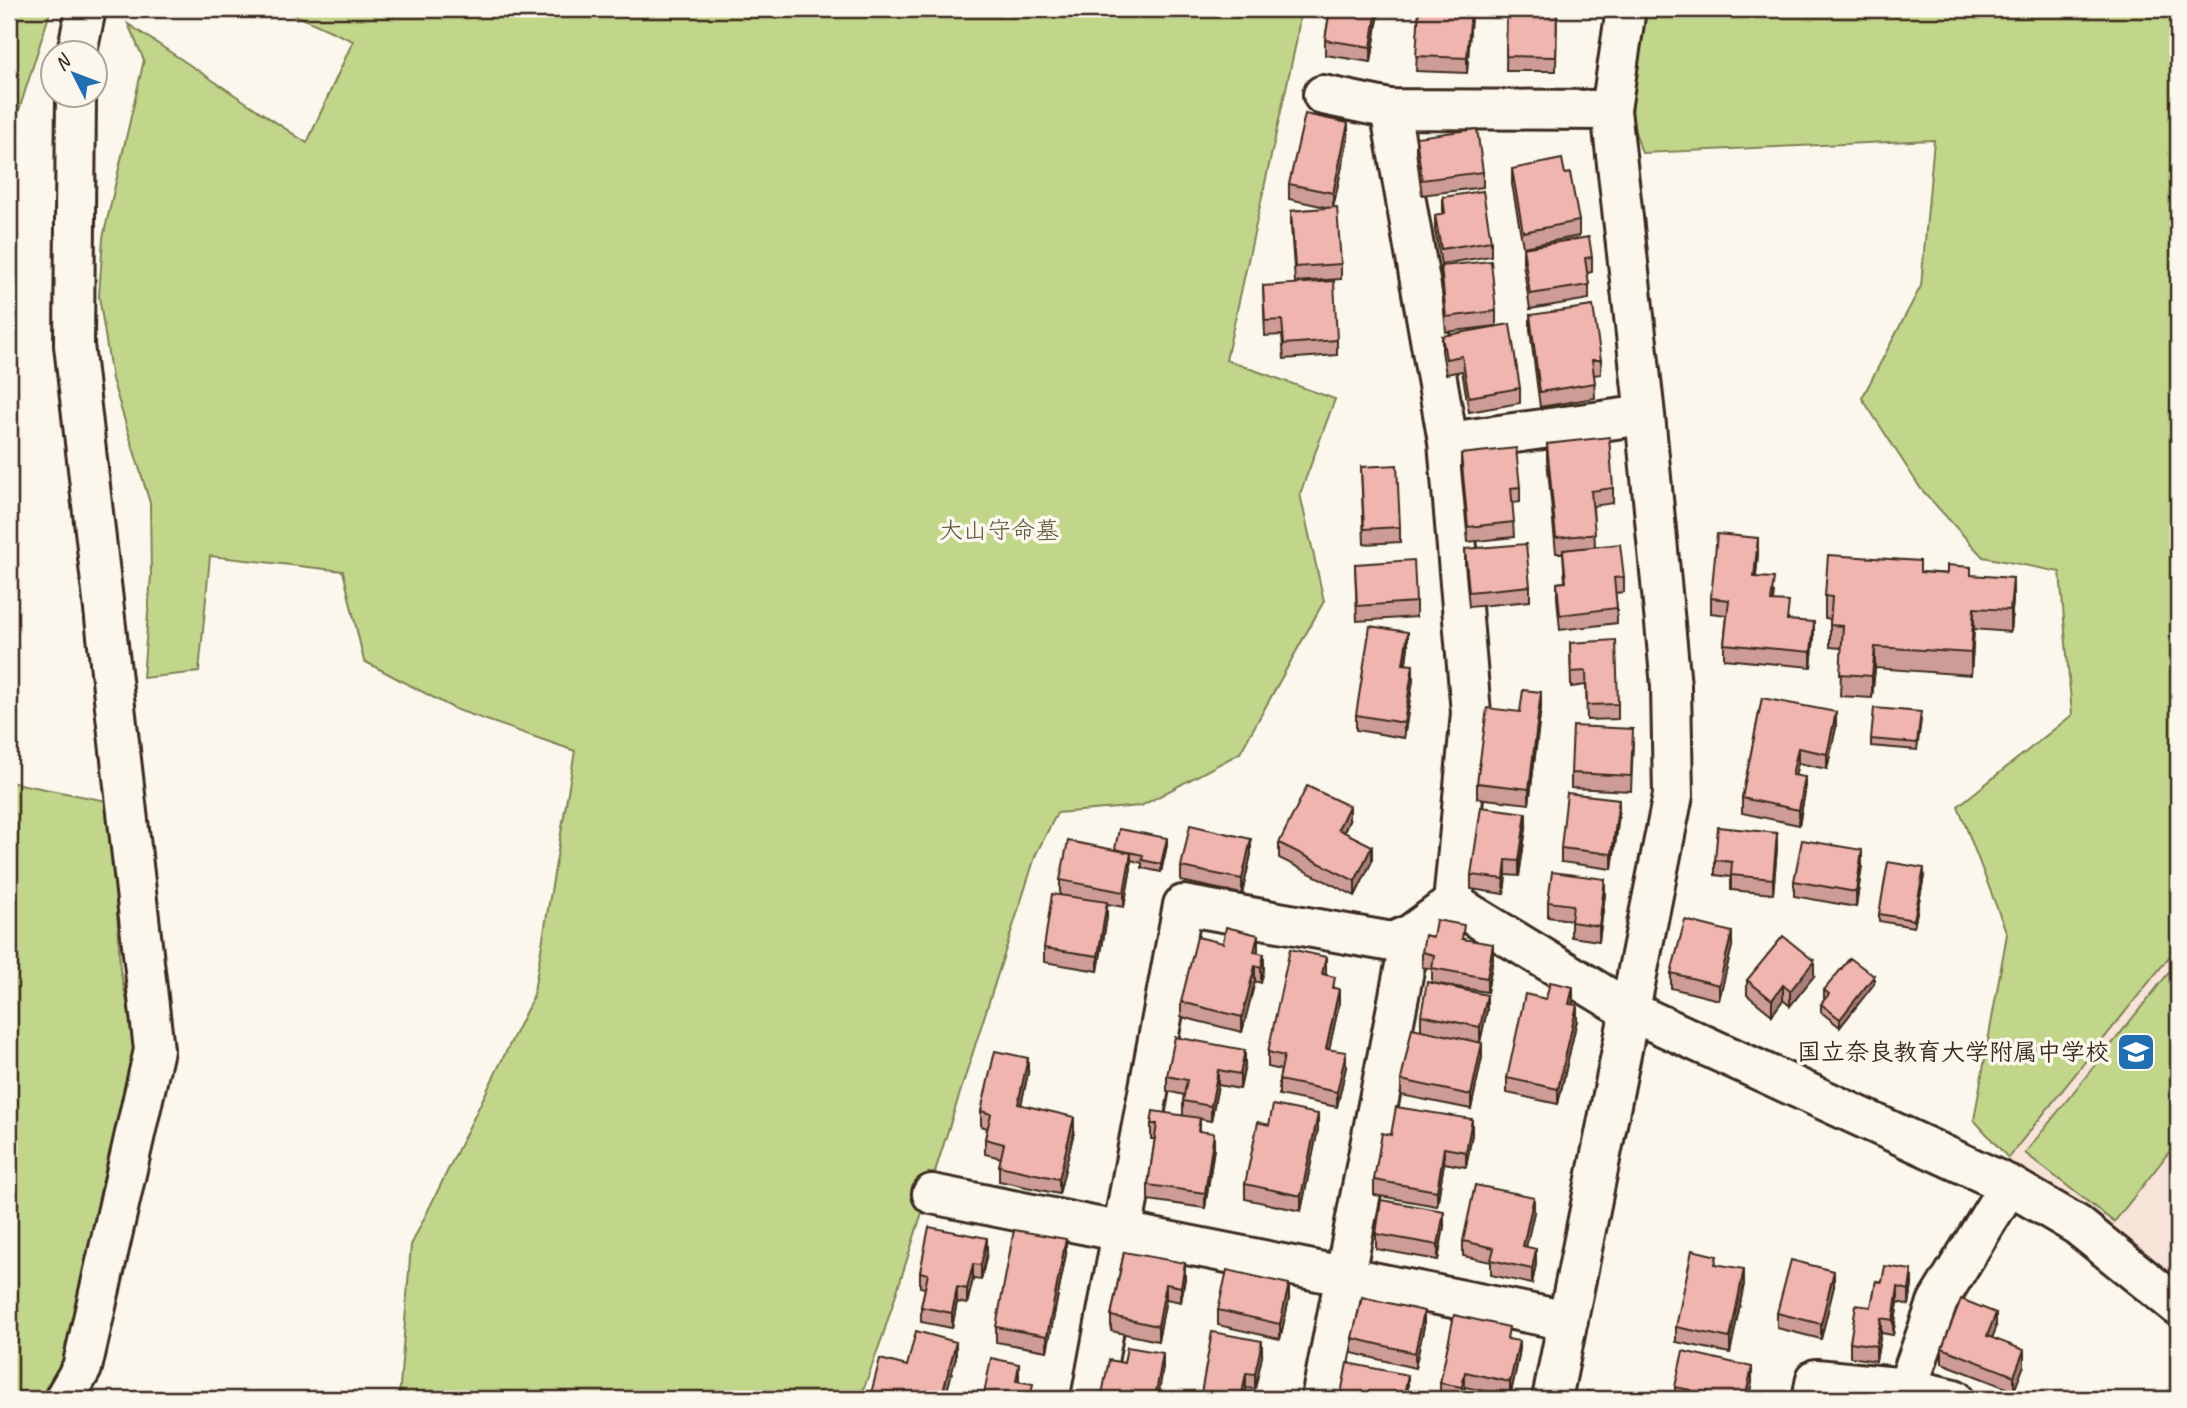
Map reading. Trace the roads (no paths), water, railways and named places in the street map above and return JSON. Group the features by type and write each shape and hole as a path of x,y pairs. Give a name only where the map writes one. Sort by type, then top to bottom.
{"street":[{"path":"80,38 86,9"},
{"path":"1552,1399 1673,794 1671,685 1645,415 1611,110 1626,9"},
{"path":"1323,95 1390,109 1611,110"},
{"path":"64,1399 82,1368 153,1051 74,345 76,108"},
{"path":"1091,1399 1183,905 1392,942 1411,934 1453,903 1471,713 1448,442 1390,109"},
{"path":"1448,442 1645,415"},
{"path":"1453,903 1630,1011 2009,1185 2077,1225 2178,1306"},
{"path":"1321,1399 1411,934"},
{"path":"1907,1388 1938,1301 2009,1185"},
{"path":"932,1194 1568,1321"},
{"path":"1812,1399 1816,1378 1907,1388 1954,1399"}],"place":[{"name":"国立奈良教育大学附属中学校","path":"2136,1052"}],"park label":[{"name":"大山守命墓","path":"999,530"}]}
